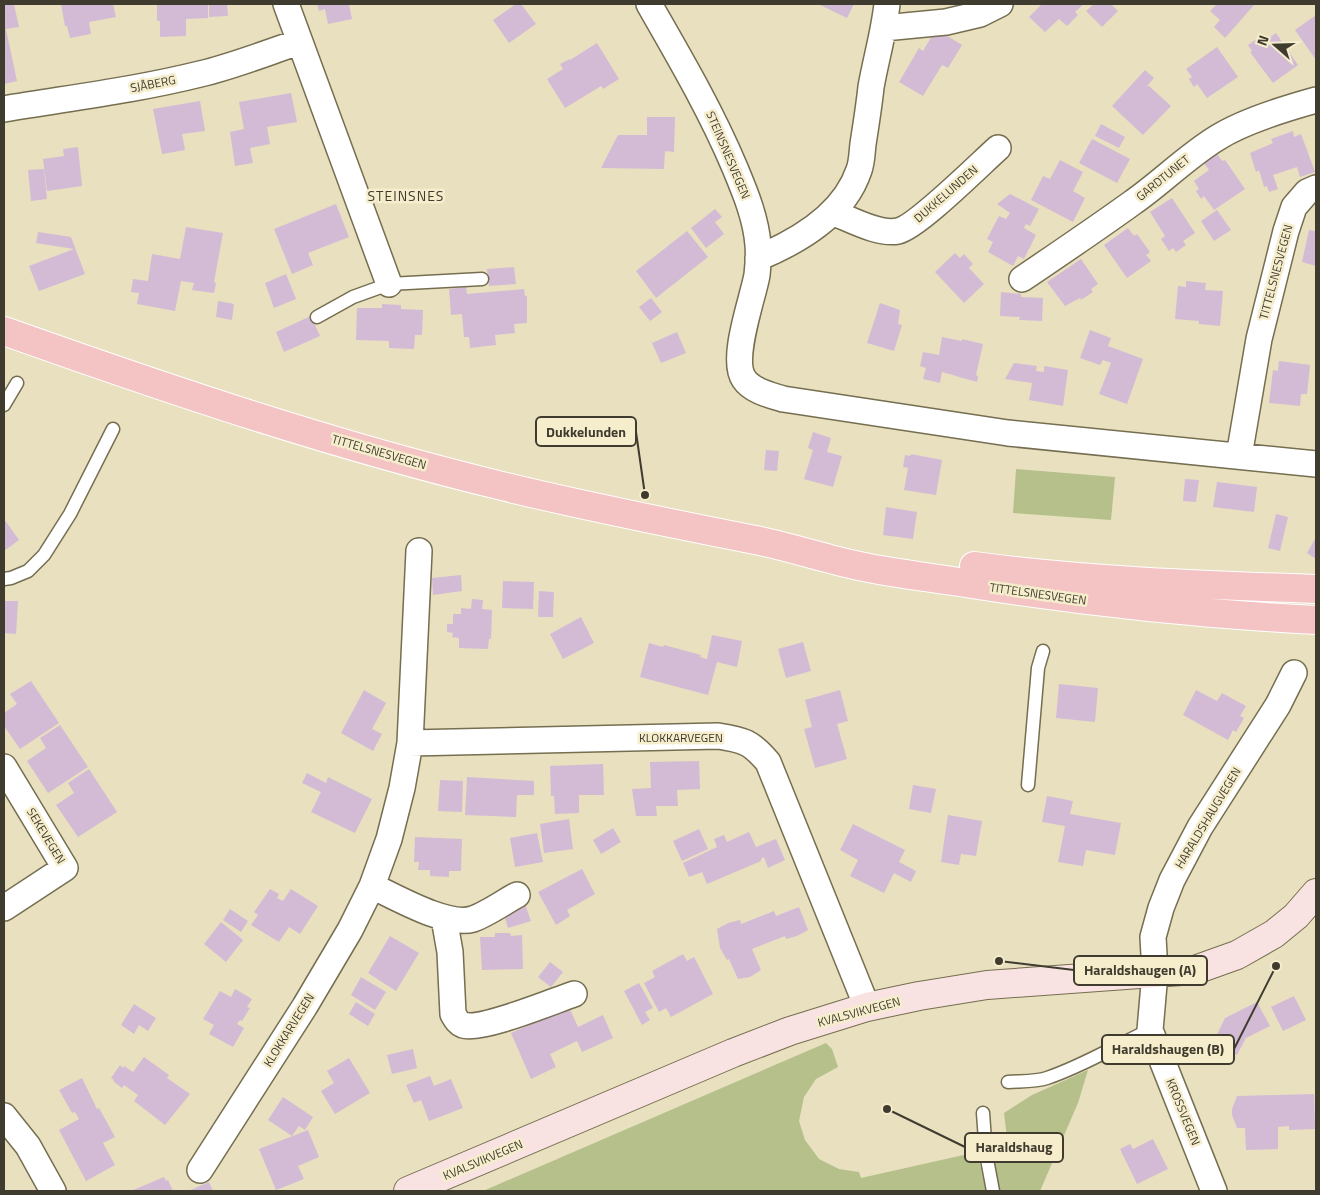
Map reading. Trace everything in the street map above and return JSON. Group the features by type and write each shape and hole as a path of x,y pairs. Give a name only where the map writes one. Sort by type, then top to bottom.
{"main road":[{"name":"TITTELSNESVEGEN","path":"4,331 249,415 371,451 499,485 668,524 764,542 859,566 1019,592 1096,602 1316,620"},
{"name":"TITTELSNESVEGEN","path":"764,542 860,551 1012,571 1170,584 1316,590"},
{"path":"1251,616 1316,639"},
{"name":"KVALSVIKVEGEN","path":"408,1191 732,1054 790,1031 867,1007 919,996 988,985 1195,970 1237,955 1274,934 1296,916 1316,892"}],"street":[{"path":"286,4 389,284"},
{"name":"STEINSNESVEGEN","path":"649,4 697,86 746,194 758,244 758,258 755,282 745,321 739,365 743,378 751,386 783,400 1008,433 1239,456"},
{"path":"758,258 779,250 807,233 832,212 850,189 860,169 872,83 884,28 887,4"},
{"path":"884,28 946,22 980,14 1000,4"},
{"name":"SJÅBERG","path":"4,109 133,88 201,74 299,42"},
{"name":"GARDTUNET","path":"1022,279 1134,202 1218,136 1243,125 1316,100"},
{"name":"DUKKELUNDEN","path":"832,212 882,231 899,231 915,222 998,148"},
{"name":"TITTELSNESVEGEN","path":"1239,456 1259,339 1286,231 1294,207 1307,192 1316,188"},
{"path":"1239,456 1316,464"},
{"name":"KLOKKARVEGEN","path":"200,1170 305,1006 350,930 372,886 389,839 402,788 410,743 419,551"},
{"name":"HARALDSHAUGVEGEN","path":"1155,973 1153,937 1160,908 1172,880 1200,827 1278,705 1294,673"},
{"name":"KLOKKARVEGEN","path":"410,743 718,736 741,739 757,749 768,762 867,1007"},
{"name":"SEKEVEGEN","path":"4,767 65,868 4,908"},
{"path":"372,886 444,918 460,920 473,919 517,895"},
{"path":"444,918 450,952 453,1014 457,1021 464,1025 475,1025 503,1019 574,994"},
{"name":"KROSSVEGEN","path":"1155,973 1150,1030 1214,1191"},
{"path":"4,1116 28,1146 54,1191"}],"lane":[{"path":"317,317 353,298 389,284 482,279"},
{"path":"4,405 17,383"},
{"path":"4,579 28,571 44,555 70,514 113,429"},
{"path":"1028,785 1038,668 1043,651"},
{"path":"1008,1082 1045,1079 1102,1055 1117,1045 1150,1030"},
{"path":"983,1113 986,1154 993,1191"}],"green space":[{"path":"1016,469 1115,477 1111,520 1013,513"},
{"path":"826,1043 832,1049 838,1067 816,1079 804,1097 799,1121 805,1140 819,1159 839,1169 859,1172 861,1178 977,1152 986,1191 483,1191"},
{"path":"1088,1070 1078,1103 1040,1191 1000,1191 992,1148 1008,1146 1004,1113 1032,1095"}],"building":[{"path":"4,4 14,4 19,27 6,29 17,81 4,84"},
{"path":"61,4 113,4 116,17 89,22 91,34 70,38 67,26 65,26"},
{"path":"157,4 208,4 208,18 186,19 186,36 160,37 160,21 157,21"},
{"path":"209,4 227,4 228,16 209,17"},
{"path":"317,4 349,4 352,19 328,24 325,9 319,11"},
{"path":"516,4 521,4 536,24 509,43 493,20"},
{"path":"818,4 854,4 847,18"},
{"path":"1042,4 1084,4 1075,12 1078,15 1067,26 1059,19 1045,32 1029,17"},
{"path":"1094,4 1111,4 1118,11 1102,27 1086,11"},
{"path":"1217,4 1255,4 1225,38 1214,27 1220,20 1210,11"},
{"path":"1316,15 1316,60 1295,30"},
{"path":"936,29 962,45 948,68 942,65 923,96 899,82 919,48 923,51"},
{"path":"1276,33 1298,65 1273,83 1250,52 1252,51 1248,45 1260,37 1263,42"},
{"path":"597,43 619,79 603,89 601,86 565,108 547,79 563,69 560,64"},
{"path":"1217,47 1238,77 1207,98 1197,84 1194,87 1189,79 1192,77 1186,69"},
{"path":"1145,70 1154,78 1147,86 1171,106 1143,135 1112,106"},
{"path":"291,93 297,122 267,127 270,144 250,148 253,163 235,166 230,132 244,129 239,102"},
{"path":"200,101 205,131 182,134 185,150 162,154 153,109"},
{"path":"647,117 675,117 674,152 665,151 664,169 601,168 618,135 647,135"},
{"path":"1101,124 1125,137 1119,148 1095,136"},
{"path":"1293,131 1294,137 1301,134 1315,172 1300,177 1297,167 1273,175 1278,189 1269,192 1267,186 1264,187 1259,170 1256,172 1250,153 1273,143 1271,139"},
{"path":"1092,139 1130,159 1117,183 1079,163"},
{"path":"78,147 82,186 47,191 43,159 64,156 63,149"},
{"path":"1216,152 1222,161 1225,160 1245,189 1214,210 1204,196 1201,199 1196,191 1199,189 1194,181 1209,170 1203,162"},
{"path":"1060,160 1083,172 1073,191 1085,198 1073,222 1031,200 1043,176 1050,179"},
{"path":"44,169 47,199 31,201 28,170"},
{"path":"1010,194 1039,209 1030,226 1026,224 1024,228 1036,235 1024,259 1018,256 1013,266 988,252 993,242 987,239 999,216 1006,219 1010,213 997,204"},
{"path":"1172,198 1195,233 1183,241 1186,245 1176,252 1173,248 1169,251 1161,239 1165,236 1150,212"},
{"path":"336,204 349,237 308,253 313,265 292,274 274,229"},
{"path":"715,209 722,217 715,222 724,234 706,248 691,228"},
{"path":"1217,210 1231,230 1214,241 1201,221"},
{"path":"186,227 223,233 214,282 216,283 214,293 192,290 194,283 181,281 175,311 137,304 139,293 131,292 133,279 148,281 152,254 180,259"},
{"path":"1128,228 1134,236 1137,234 1150,252 1146,255 1151,261 1127,278 1104,245"},
{"path":"1309,230 1316,231 1316,266 1302,262"},
{"path":"687,231 708,257 656,298 636,271"},
{"path":"38,232 71,237 85,274 39,291 29,266 74,249 36,243"},
{"path":"955,253 960,258 964,254 973,264 969,268 984,284 964,303 935,272"},
{"path":"1081,259 1098,284 1091,289 1093,292 1081,300 1080,298 1065,306 1047,282"},
{"path":"514,267 516,284 489,286 487,269"},
{"path":"286,274 296,299 274,308 265,283"},
{"path":"1186,281 1206,283 1205,290 1223,291 1220,326 1199,324 1199,321 1175,319 1178,286 1186,287"},
{"path":"466,287 467,294 524,289 525,296 527,296 527,323 514,324 515,333 495,335 496,345 470,348 469,337 464,337 462,314 451,315 449,289"},
{"path":"1001,292 1021,294 1021,297 1043,298 1042,321 1019,320 1020,317 1000,316"},
{"path":"651,298 662,312 650,321 639,307"},
{"path":"218,301 234,304 232,320 216,317"},
{"path":"880,303 900,310 898,324 902,325 894,351 867,343"},
{"path":"382,304 401,305 401,309 423,310 422,335 415,335 414,349 389,348 389,341 356,340 357,308 382,308"},
{"path":"311,316 320,336 284,352 276,332"},
{"path":"1090,330 1111,338 1108,346 1143,359 1127,404 1099,394 1111,363 1103,360 1100,365 1080,358"},
{"path":"677,332 686,353 661,363 652,343"},
{"path":"942,337 983,344 976,375 978,376 977,382 942,372 940,383 923,379 926,368 920,366 923,352 939,355"},
{"path":"1279,361 1310,365 1307,394 1301,394 1300,406 1269,403 1273,370 1278,371"},
{"path":"1014,363 1037,366 1036,371 1044,372 1044,366 1068,370 1063,406 1029,400 1032,383 1005,379"},
{"path":"813,432 831,438 827,452 842,456 833,487 804,479 813,450 808,448"},
{"path":"766,450 779,451 777,471 764,470"},
{"path":"911,454 942,460 936,495 904,490 908,468 903,467 905,455 910,456"},
{"path":"1185,479 1199,480 1196,502 1183,501"},
{"path":"1217,482 1257,487 1254,512 1213,507"},
{"path":"886,507 917,512 913,539 883,535"},
{"path":"1276,514 1288,517 1280,551 1268,548"},
{"path":"4,519 19,540 4,551"},
{"path":"1316,537 1316,559 1307,553"},
{"path":"461,575 462,591 433,595 432,578"},
{"path":"503,581 534,582 533,609 502,608"},
{"path":"539,591 554,592 553,617 538,617"},
{"path":"472,599 483,600 482,609 492,610 491,639 489,639 488,649 459,648 459,638 452,637 453,633 447,632 447,624 453,624 453,614 461,614 461,608 471,609"},
{"path":"4,601 18,601 16,634 4,633"},
{"path":"581,617 594,643 563,659 550,634"},
{"path":"712,635 742,641 737,667 717,662 708,695 640,677 649,643 701,655 700,657 707,659"},
{"path":"803,642 811,671 786,678 778,649"},
{"path":"31,681 59,723 20,749 4,726 4,713 17,704 10,694"},
{"path":"1059,684 1098,688 1095,722 1056,718"},
{"path":"364,690 386,703 372,729 382,734 373,751 341,733"},
{"path":"840,690 848,721 837,724 847,759 815,768 804,729 812,727 805,700"},
{"path":"1196,690 1217,701 1222,693 1246,706 1240,716 1244,718 1236,732 1233,730 1228,740 1183,715"},
{"path":"60,725 88,767 48,793 27,761 46,748 40,738"},
{"path":"699,761 700,789 677,790 678,806 656,806 657,816 636,816 632,789 651,788 650,762"},
{"path":"603,764 604,795 579,795 579,813 555,814 554,796 551,796 550,766"},
{"path":"89,769 117,812 78,837 56,805 74,793 68,783"},
{"path":"307,773 326,783 328,777 372,799 355,833 311,812 321,792 302,783"},
{"path":"467,777 534,781 534,795 517,795 516,817 465,815"},
{"path":"440,780 463,781 462,812 438,811"},
{"path":"913,785 936,789 931,813 909,809"},
{"path":"1047,796 1073,801 1070,814 1121,823 1115,855 1086,850 1083,866 1058,862 1065,826 1042,822"},
{"path":"948,815 982,821 976,856 961,854 959,865 941,862"},
{"path":"569,819 573,849 544,853 540,824"},
{"path":"853,824 905,850 899,862 916,871 911,882 894,873 884,893 850,876 858,860 840,850"},
{"path":"613,828 621,842 601,854 593,840"},
{"path":"699,829 708,849 682,861 673,841"},
{"path":"749,832 756,847 776,839 785,860 768,868 764,857 761,861 707,884 702,872 689,877 683,863 717,847 714,839 724,835 727,842"},
{"path":"537,833 543,862 515,867 510,838"},
{"path":"415,837 462,839 461,871 449,871 449,877 430,876 430,870 418,870 419,862 414,862"},
{"path":"582,869 595,894 567,910 570,916 556,925 538,892"},
{"path":"270,889 279,894 277,898 283,901 291,889 318,906 300,934 289,927 279,942 251,925 258,915 254,912"},
{"path":"525,904 531,921 508,928 503,911"},
{"path":"799,907 808,930 797,936 786,939 785,936 752,949 761,970 750,977 738,979 729,959 727,960 720,948 717,929 728,923 740,920 741,924 774,911 776,916"},
{"path":"230,909 248,921 241,932 223,920"},
{"path":"221,922 243,940 226,962 204,944"},
{"path":"495,933 510,933 511,936 522,935 523,969 482,970 480,937 495,937"},
{"path":"390,936 419,953 396,991 368,973"},
{"path":"683,954 687,961 694,957 713,994 671,1017 666,1008 659,1012 644,983 655,977 652,971"},
{"path":"550,962 563,972 551,987 538,977"},
{"path":"361,977 386,992 375,1010 351,995"},
{"path":"639,983 653,1008 645,1012 650,1020 642,1025 624,991"},
{"path":"235,989 252,999 247,1007 250,1008 242,1021 240,1020 237,1024 244,1028 233,1047 209,1034 214,1025 203,1019 220,991 231,997"},
{"path":"1294,996 1306,1020 1283,1031 1271,1007"},
{"path":"356,1002 375,1014 368,1026 349,1014"},
{"path":"1257,1002 1270,1026 1246,1038 1237,1055 1213,1043 1225,1018"},
{"path":"134,1004 156,1018 148,1031 139,1025 134,1034 121,1025"},
{"path":"569,1007 578,1027 603,1015 613,1038 582,1052 577,1041 550,1054 556,1067 531,1079 511,1033"},
{"path":"413,1049 417,1068 392,1074 387,1055"},
{"path":"144,1057 169,1075 167,1078 190,1094 165,1125 134,1101 138,1095 124,1085 122,1088 111,1078 120,1065 133,1072"},
{"path":"349,1058 370,1093 335,1114 321,1091 334,1083 327,1071"},
{"path":"430,1076 434,1086 451,1079 463,1108 429,1121 421,1100 414,1103 406,1085"},
{"path":"82,1078 97,1109 99,1108 115,1137 103,1143 115,1165 86,1181 59,1130 79,1119 75,1112 72,1113 59,1090"},
{"path":"1314,1094 1315,1129 1289,1130 1289,1126 1278,1127 1278,1149 1246,1150 1245,1128 1237,1128 1232,1115 1232,1109 1237,1096"},
{"path":"283,1097 313,1117 305,1130 299,1126 292,1136 268,1120"},
{"path":"308,1130 319,1157 298,1166 304,1179 276,1190 259,1149"},
{"path":"1153,1139 1168,1169 1137,1184 1120,1149 1130,1144 1133,1149"},
{"path":"164,1177 166,1181 168,1180 173,1191 131,1191"},
{"path":"209,1182 213,1191 188,1191"}],"place":[{"name":"Dukkelunden","path":"645,495"},
{"name":"Haraldshaugen (A)","path":"999,961"},
{"name":"Haraldshaugen (B)","path":"1276,966"},
{"name":"Haraldshaug","path":"887,1109"}],"district":[{"name":"STEINSNES","path":"406,196"}]}
